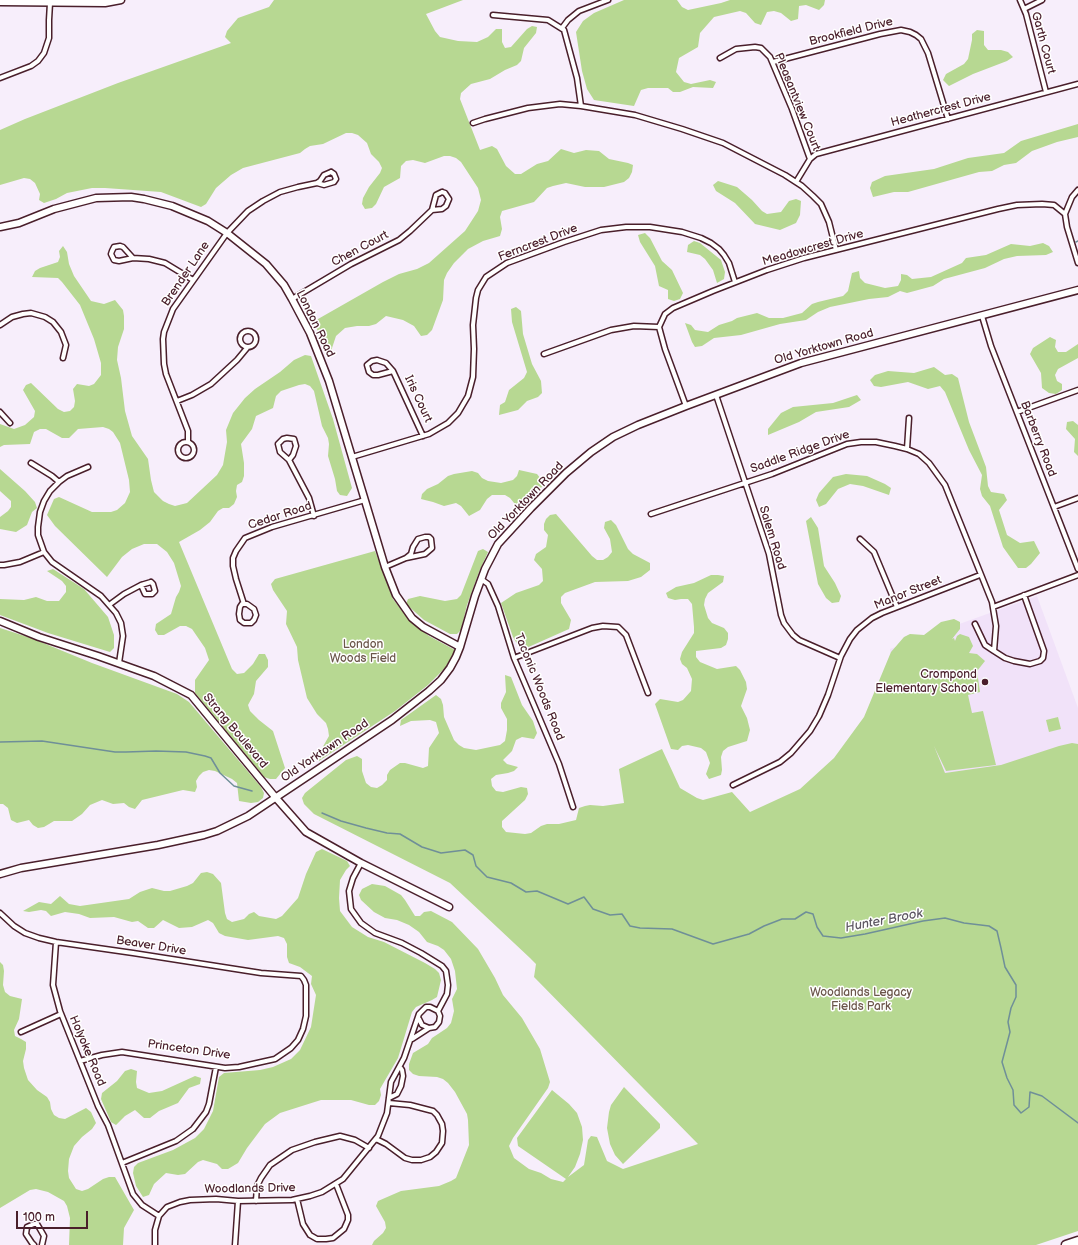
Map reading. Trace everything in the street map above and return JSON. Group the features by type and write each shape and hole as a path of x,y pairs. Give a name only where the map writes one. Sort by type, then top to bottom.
{"highway":[{"path":"1066,1245 1078,1241"}],"street":[{"path":"0,2 105,3 121,0"},
{"path":"562,28 568,20 579,12 608,0"},
{"name":"Garth Court","path":"1020,0 1024,9 1046,92"},
{"path":"1024,9 1042,0"},
{"path":"0,78 31,66 38,61 44,53 49,38 50,3"},
{"path":"493,15 548,20 564,30 569,44 581,106"},
{"name":"Brookfield Drive","path":"773,62 887,32 901,30 910,32 921,39 928,53 948,118"},
{"name":"Pleasantview Court","path":"720,58 736,49 755,47 761,48 766,52 773,62 810,159 796,182"},
{"name":"Heathercrest Drive","path":"810,159 816,154 1078,84"},
{"path":"473,123 485,118 528,108 560,104 635,115 682,128 723,143 747,154 796,182 814,196 821,204 829,222 836,250"},
{"name":"Brender Lane","path":"188,442 188,431 166,374 164,364 164,332 173,309 227,233 248,211 280,192 317,183"},
{"path":"1078,190 1072,197 1064,214 1078,263"},
{"name":"Chen Court","path":"292,298 350,264 399,240 432,210 446,206 449,199 445,194 442,192 436,196 432,210"},
{"name":"London Road","path":"0,227 19,224 54,209 77,202 96,198 131,197 158,202 208,221 227,233 266,264 284,285 292,298 310,333 329,381 385,567 396,595 412,618 423,627 460,647"},
{"name":"Meadowcrest Drive","path":"659,327 665,314 672,308 735,282 804,258 1017,205 1054,205 1064,214"},
{"name":"Ferncrest Drive","path":"352,457 423,436 448,423 458,413 468,396 473,377 473,325 478,290 486,277 506,263 601,230 626,227 650,227 682,232 701,238 719,249 729,263 735,282"},
{"path":"133,258 123,247 114,247 112,251 112,257 116,261 133,258 149,259 165,263 193,280"},
{"name":"Old Yorktown Road","path":"0,874 21,868 158,845 204,835 237,822 276,798 392,720 429,692 448,672 460,647 481,579 489,559 498,544 546,494 591,452 613,437 638,425 686,406 802,363 850,349 1078,290"},
{"path":"0,325 12,317 23,314 32,313 45,317 53,322 61,332 66,345 63,358"},
{"name":"Barberry Road","path":"982,316 991,346 1078,569"},
{"path":"544,354 611,330 634,326 659,327 665,350 686,406"},
{"path":"177,401 212,384 247,348"},
{"name":"Iris Court","path":"393,371 375,375 369,372 367,365 372,361 382,361 386,363 393,371 423,436"},
{"path":"1017,412 1078,390"},
{"name":"Salem Road","path":"716,395 769,554 781,615 784,623 799,640 840,658"},
{"path":"0,412 10,423"},
{"path":"907,449 909,418"},
{"path":"289,460 293,455 296,446 294,439 290,438 283,439 278,444 280,452 289,460 309,498 314,516"},
{"name":"Saddle Ridge Drive","path":"651,514 745,483 847,444 876,442 907,449 919,454 946,486 980,575"},
{"path":"31,463 59,482"},
{"path":"88,467 67,476 59,482 47,496 40,512 38,535 44,552 52,562 101,596 116,613 121,624 123,636 119,664"},
{"path":"1054,508 1078,498"},
{"name":"Cedar Road","path":"244,604 236,579 233,558 244,538 272,527 365,500"},
{"path":"385,567 406,558 425,554 433,545 431,539 429,537 418,539 411,554 406,558"},
{"path":"860,539 874,552 897,607"},
{"path":"0,565 20,562 44,552"},
{"path":"980,575 993,607 996,626 994,652"},
{"name":"Manor Street","path":"733,785 780,762 791,753 810,731 819,716 828,695 840,658 850,639 857,630 872,618 980,575"},
{"path":"993,607 1078,575"},
{"name":"Taconic Woods Road","path":"481,579 488,584 498,606 514,658 559,764 573,807"},
{"path":"109,605 124,594 141,586"},
{"path":"975,624 985,645 994,652 1010,660 1030,664 1040,661 1043,658 1044,651 1024,595"},
{"path":"244,604 250,605 254,609 256,615 254,620 248,624 242,622 239,614 240,607 244,604"},
{"name":"Strang Boulevard","path":"0,622 39,637 154,676 191,695 306,832 361,863 449,907"},
{"path":"514,658 592,628 603,626 618,627 626,635 648,693"},
{"path":"361,863 353,878 349,891 351,909 361,923 375,932 402,943 442,966 446,971 448,985 447,994 438,1011"},
{"name":"Beaver Drive","path":"0,913 14,926 25,933 56,942 261,973 301,976 304,980"},
{"name":"Holyoke Road","path":"56,942 53,985 61,1014 108,1125 133,1194 142,1205 158,1216"},
{"name":"Princeton Drive","path":"80,1061 102,1055 122,1052 216,1067 239,1067 275,1059 291,1048 298,1040 303,1029 306,1016 306,985 304,980"},
{"path":"412,1039 429,1028 435,1027 439,1022 440,1016 438,1011 434,1008 426,1007 419,1014 419,1018 422,1025 429,1028"},
{"path":"21,1032 61,1014"},
{"name":"Woodlands Drive","path":"158,1216 167,1207 190,1200 216,1199 238,1202 297,1199 322,1192 336,1184 348,1174 376,1139 387,1113 391,1082 400,1067 419,1018"},
{"path":"122,1163 176,1141 193,1129 206,1112 209,1104 216,1067"},
{"name":"Woodlands Drive","path":"389,1098 397,1094 401,1086 403,1076 400,1067"},
{"path":"376,1139 386,1144 405,1158 412,1160 421,1160 430,1157 442,1144 444,1131 442,1124 433,1111 410,1105 389,1103"},
{"path":"256,1201 257,1186 270,1165 292,1150 315,1142 340,1136 355,1140 369,1148"},
{"path":"297,1199 303,1224 310,1234 317,1239 333,1238 344,1229 347,1224 348,1215 336,1184"},
{"path":"235,1245 238,1202"},
{"path":"155,1245 155,1230 158,1216"},
{"path":"34,1245 26,1234 27,1227 34,1224 37,1224 44,1236 42,1245"}],"shaded area":[{"name":"Crompond Elementary School","path":"1037,596 1078,708 1078,751 1000,770 943,775 891,657 890,649"}],"green space":[{"path":"274,0 463,0 426,14 440,37 458,41 477,42 488,37 496,29 502,29 502,42 505,48 511,47 527,29 532,26 537,27 536,33 524,48 521,61 517,65 490,79 471,84 461,93 460,99 480,150 492,146 497,149 506,166 515,174 521,174 537,164 548,161 561,149 574,153 586,150 599,151 609,159 633,165 632,172 629,178 624,182 604,187 585,187 566,183 553,186 547,188 534,202 502,211 500,217 502,229 500,236 483,241 468,249 454,263 447,273 444,280 443,300 432,330 427,335 421,336 414,326 403,320 386,316 376,324 345,328 336,336 331,351 324,348 315,324 318,319 383,282 399,274 417,269 429,263 465,231 478,211 481,200 478,188 461,162 456,158 444,156 425,163 413,160 406,161 401,166 400,178 384,187 376,204 372,208 365,209 362,204 363,198 382,168 379,162 371,154 367,143 358,135 352,133 346,133 323,144 310,146 300,153 243,168 231,175 216,188 206,204 201,207 161,192 105,188 92,188 67,193 44,203 39,200 40,194 35,183 30,179 24,178 0,185 0,130 118,83 231,43 225,37 227,31 238,18 269,7"},
{"path":"624,0 677,0 682,7 688,10 730,0 825,0 824,5 819,10 806,5 799,6 798,19 791,21 781,13 774,11 767,12 761,25 755,23 746,13 740,11 714,17 700,33 698,47 679,58 676,72 684,82 691,84 710,80 716,82 713,88 693,87 680,92 673,92 668,88 648,88 641,90 634,106 594,100 587,89 582,71 576,32 583,21 594,13"},
{"path":"977,30 984,31 984,45 988,50 1001,50 1008,52 1013,57 949,86 943,80 946,74 964,64 968,59 972,34"},
{"path":"1078,124 1078,137 1057,142 1032,151 1016,163 1004,165 992,171 979,172 908,192 894,192 873,197 870,188 872,182 885,176 934,169 968,158 1004,153 1021,141"},
{"path":"718,181 737,187 767,214 781,212 789,201 796,199 801,201 800,215 796,223 780,230 755,224 735,203 716,191 713,185"},
{"path":"645,233 650,238 662,261 672,270 683,293 680,299 674,301 668,299 668,290 659,286 655,266 640,242 638,235"},
{"path":"694,241 700,243 721,260 725,272 724,279 717,283 713,270 705,259 700,255 687,252 688,245"},
{"path":"1043,243 1049,246 1053,252 1046,255 1017,256 1004,259 985,268 944,279 933,286 907,293 900,291 888,297 869,299 830,307 818,312 806,320 780,324 741,335 714,338 702,346 695,347 685,323 691,325 695,330 708,332 719,325 737,318 757,313 769,318 783,318 802,313 812,304 843,296 848,291 852,273 859,271 860,278 865,283 885,288 898,286 901,280 901,274 907,275 912,279 931,277 962,263 966,258 986,255 1011,244 1030,246"},
{"path":"63,246 67,252 69,264 74,276 91,301 104,304 115,300 123,310 124,329 118,347 117,360 125,411 132,436 148,459 154,492 163,501 169,504 175,506 187,503 217,475 223,465 227,442 226,430 233,413 245,398 294,360 305,355 311,356 333,419 352,488 347,496 340,495 337,491 328,456 328,438 322,426 314,391 310,386 305,384 299,385 281,391 276,396 273,408 256,416 252,429 241,444 244,463 244,476 242,482 237,485 237,497 234,504 229,508 223,508 218,511 210,522 200,530 179,542 232,669 237,674 244,673 253,664 259,654 265,654 268,660 268,667 256,681 254,694 248,705 250,711 273,731 285,768 276,779 264,777 195,693 195,680 209,660 205,648 192,629 186,626 180,626 164,635 158,635 155,630 156,624 171,614 181,586 174,563 167,552 157,544 144,544 132,549 122,557 107,577 55,526 47,515 54,499 59,497 92,512 111,512 117,510 125,503 130,492 129,480 120,443 113,432 103,427 78,429 69,438 62,438 46,429 40,429 34,432 30,444 4,445 0,447 0,424 14,429 25,425 34,417 35,411 23,390 26,385 31,383 58,409 64,412 70,411 74,407 75,401 73,389 77,384 89,386 94,384 101,375 101,363 94,339 80,305 58,278 32,277 35,271 40,268 58,262 60,257 59,251"},
{"path":"516,307 521,311 523,334 532,364 541,381 542,393 538,397 527,401 518,410 499,415 500,405 505,402 509,390 524,378 527,372 512,322 511,309"},
{"path":"1050,337 1056,340 1055,347 1058,352 1066,352 1078,344 1078,358 1058,369 1055,375 1057,381 1062,384 1062,390 1056,394 1049,393 1042,388 1041,373 1030,354 1033,348"},
{"path":"934,367 945,375 952,374 958,378 969,422 986,467 988,486 991,492 1004,494 1007,500 999,510 1007,535 1020,543 1034,541 1040,553 1026,568 1018,568 1003,547 990,506 982,496 980,489 982,475 969,450 945,392 940,386 928,389 908,382 881,387 874,386 870,380 875,375 888,371 914,373"},
{"path":"857,395 861,400 849,407 816,412 799,422 768,435 768,429 781,413 793,407 833,403"},
{"path":"1073,421 1078,425 1078,456 1074,452 1075,439 1066,429 1067,422"},
{"path":"0,469 25,491 35,502 37,508 32,512 27,525 16,532 0,529 0,517 11,507 11,501 0,491"},
{"path":"519,470 537,474 545,484 519,509 510,498 505,495 492,495 487,499 480,510 469,516 461,506 456,503 444,506 421,499 422,494 427,489 454,474 472,471 478,473 482,478 488,481 501,483 513,480 517,476"},
{"path":"846,474 867,476 885,484 891,488 889,495 863,486 850,484 838,489 826,504 819,507 816,500 819,493 833,477"},
{"path":"556,514 597,560 603,560 612,552 610,539 604,528 605,522 611,520 616,525 628,549 633,554 650,563 650,570 641,577 628,581 595,582 565,593 561,597 561,603 571,620 569,629 524,649 519,647 513,637 501,603 516,593 539,585 543,581 542,569 534,560 536,554 546,547 548,535 544,530 544,524 546,519 550,515"},
{"path":"811,517 818,528 824,566 841,596 839,602 832,603 826,598 818,584 806,521"},
{"path":"483,549 488,552 467,605 461,630 457,634 450,634 424,620 406,604 408,599 420,596 445,601 457,599 461,595 478,551"},
{"name":"London Woods Field","path":"375,551 393,599 409,620 429,636 455,650 446,667 428,685 395,711 319,761 317,757 329,736 328,729 326,723 317,714 307,698 298,660 297,647 286,624 287,611 273,590 271,584 275,579"},
{"path":"53,569 84,589 108,617 114,635 114,648 110,652 48,633 0,615 0,599 24,600 36,597 47,601 59,601 66,592 66,586 62,581 47,571"},
{"path":"711,575 724,576 723,582 708,593 704,605 708,618 712,623 724,628 728,633 728,639 726,645 721,648 696,651 696,657 700,662 717,669 736,666 740,670 746,682 747,689 741,706 747,718 750,730 747,741 728,747 723,751 721,757 721,775 709,779 706,774 710,763 706,752 701,748 688,745 682,746 678,750 671,749 655,704 660,699 678,702 683,700 691,691 692,679 687,668 682,664 680,659 682,652 694,633 692,604 688,599 675,600 668,598 666,593 676,587 694,583"},
{"name":"Woodlands Legacy Fields Park","path":"954,619 960,622 960,629 952,639 954,638 955,641 957,636 960,634 969,637 973,646 969,653 977,654 985,661 977,671 980,692 968,695 972,713 983,711 996,765 946,771 934,746 945,773 1001,765 1059,746 1072,743 1078,744 1078,1231 1036,1245 372,1245 386,1228 385,1222 376,1206 378,1201 401,1191 439,1186 456,1178 469,1145 467,1114 455,1092 448,1083 437,1077 419,1076 413,1074 409,1070 409,1064 413,1053 428,1044 432,1038 447,1028 451,1023 454,1011 452,999 457,989 455,971 451,959 444,950 427,942 419,932 409,925 397,920 385,918 374,912 361,900 359,895 362,889 372,884 385,886 401,895 415,916 420,916 424,912 431,911 452,922 478,949 503,995 522,1018 540,1049 550,1082 548,1088 509,1146 514,1158 529,1169 541,1173 551,1179 563,1182 566,1179 518,1146 517,1138 552,1090 569,1104 577,1113 582,1127 583,1140 580,1154 575,1167 568,1177 584,1165 588,1140 591,1136 597,1137 607,1161 623,1169 698,1144 534,977 536,964 450,883 314,814 304,804 302,798 305,793 346,760 357,756 362,759 362,771 366,783 371,787 377,788 387,780 387,775 390,770 400,763 423,768 428,766 429,748 439,733 436,722 430,720 411,721 400,726 401,720 436,695 441,699 444,717 454,740 459,745 464,748 476,750 500,745 505,741 507,730 507,719 501,708 501,703 506,692 505,675 511,677 522,705 533,721 537,733 534,739 522,737 516,740 512,751 503,760 507,764 518,767 514,771 496,775 491,779 492,786 496,791 503,792 521,787 527,788 528,794 525,800 502,821 502,827 506,832 525,834 531,833 547,824 559,824 576,820 579,808 585,806 603,806 624,803 619,769 662,749 680,788 703,800 732,792 750,812 800,789 834,758 864,717 891,652 904,637 910,634 924,635 941,622"},
{"path":"0,628 31,638 92,663 177,694 189,702 261,787 264,793 263,798 258,802 251,803 239,801 237,783 215,771 209,770 203,772 199,776 196,781 197,787 195,792 183,790 142,800 135,809 124,803 113,804 102,800 90,805 82,814 72,821 54,821 44,827 38,828 29,820 17,823 11,820 8,808 3,804 0,804"},
{"path":"1058,717 1061,729 1049,732 1046,720"},
{"path":"322,849 347,861 350,866 340,880 339,898 340,911 352,927 368,937 384,942 435,969 439,973 441,980 437,997 416,1007 412,1012 398,1058 380,1089 381,1095 379,1101 375,1105 369,1105 351,1100 321,1100 280,1113 265,1124 238,1163 228,1169 222,1169 217,1164 203,1160 198,1162 185,1174 178,1175 166,1173 154,1184 149,1195 143,1197 136,1186 133,1173 134,1167 138,1163 173,1150 195,1138 204,1129 213,1111 219,1077 224,1073 260,1070 273,1067 291,1059 300,1050 311,1027 316,995 311,984 312,976 300,967 289,963 287,957 287,944 284,938 278,936 248,940 225,936 219,933 213,923 208,920 192,927 179,928 163,920 154,928 148,928 138,921 132,922 114,917 90,918 79,914 65,912 51,916 46,911 41,910 29,912 23,911 39,902 51,904 60,896 69,904 80,906 129,899 140,892 152,888 170,891 193,883 201,873 207,872 213,874 221,883 227,919 232,922 244,919 249,914 254,912 259,916 276,919 282,916 298,898 306,874 316,852"},
{"path":"0,962 3,965 4,971 3,985 5,992 10,996 22,999 19,1019 14,1030 15,1036 26,1042 23,1061 28,1080 37,1090 47,1097 54,1115 65,1119 86,1108 91,1112 96,1123 92,1129 74,1146 69,1159 69,1178 76,1189 82,1191 88,1189 103,1179 115,1177 134,1210 124,1228 123,1245 69,1245 70,1218 67,1206 64,1201 48,1192 36,1189 30,1190 0,1208"},
{"path":"131,1069 137,1071 137,1088 149,1093 162,1091 195,1076 201,1078 200,1084 189,1088 178,1103 159,1111 150,1118 144,1118 135,1110 125,1116 116,1125 111,1122 101,1099 102,1093 117,1081 125,1071"},
{"path":"624,1087 660,1124 660,1128 623,1164 615,1155 610,1144 607,1128 611,1105"}],"waterway":[{"path":"0,742 42,741 115,752 186,752 211,758 220,773 234,786 252,791"},
{"name":"Hunter Brook","path":"322,813 341,821 366,828 387,833 400,834 422,847 441,853 465,850 473,855 476,866 487,877 511,883 526,892 537,891 568,904 584,897 593,909 610,915 622,914 630,926 640,928 672,929 713,944 749,934 782,919 795,919 806,912 813,914 817,927 823,936 841,938 923,921 945,918 964,923 989,926 997,931 1005,967 1016,985 1016,997 1011,1008 1008,1022 1010,1032 1002,1062 1013,1090 1014,1105 1021,1113 1029,1107 1030,1092 1042,1096 1078,1123"}],"place":[{"name":"Crompond Elementary School","path":"985,682"}]}
